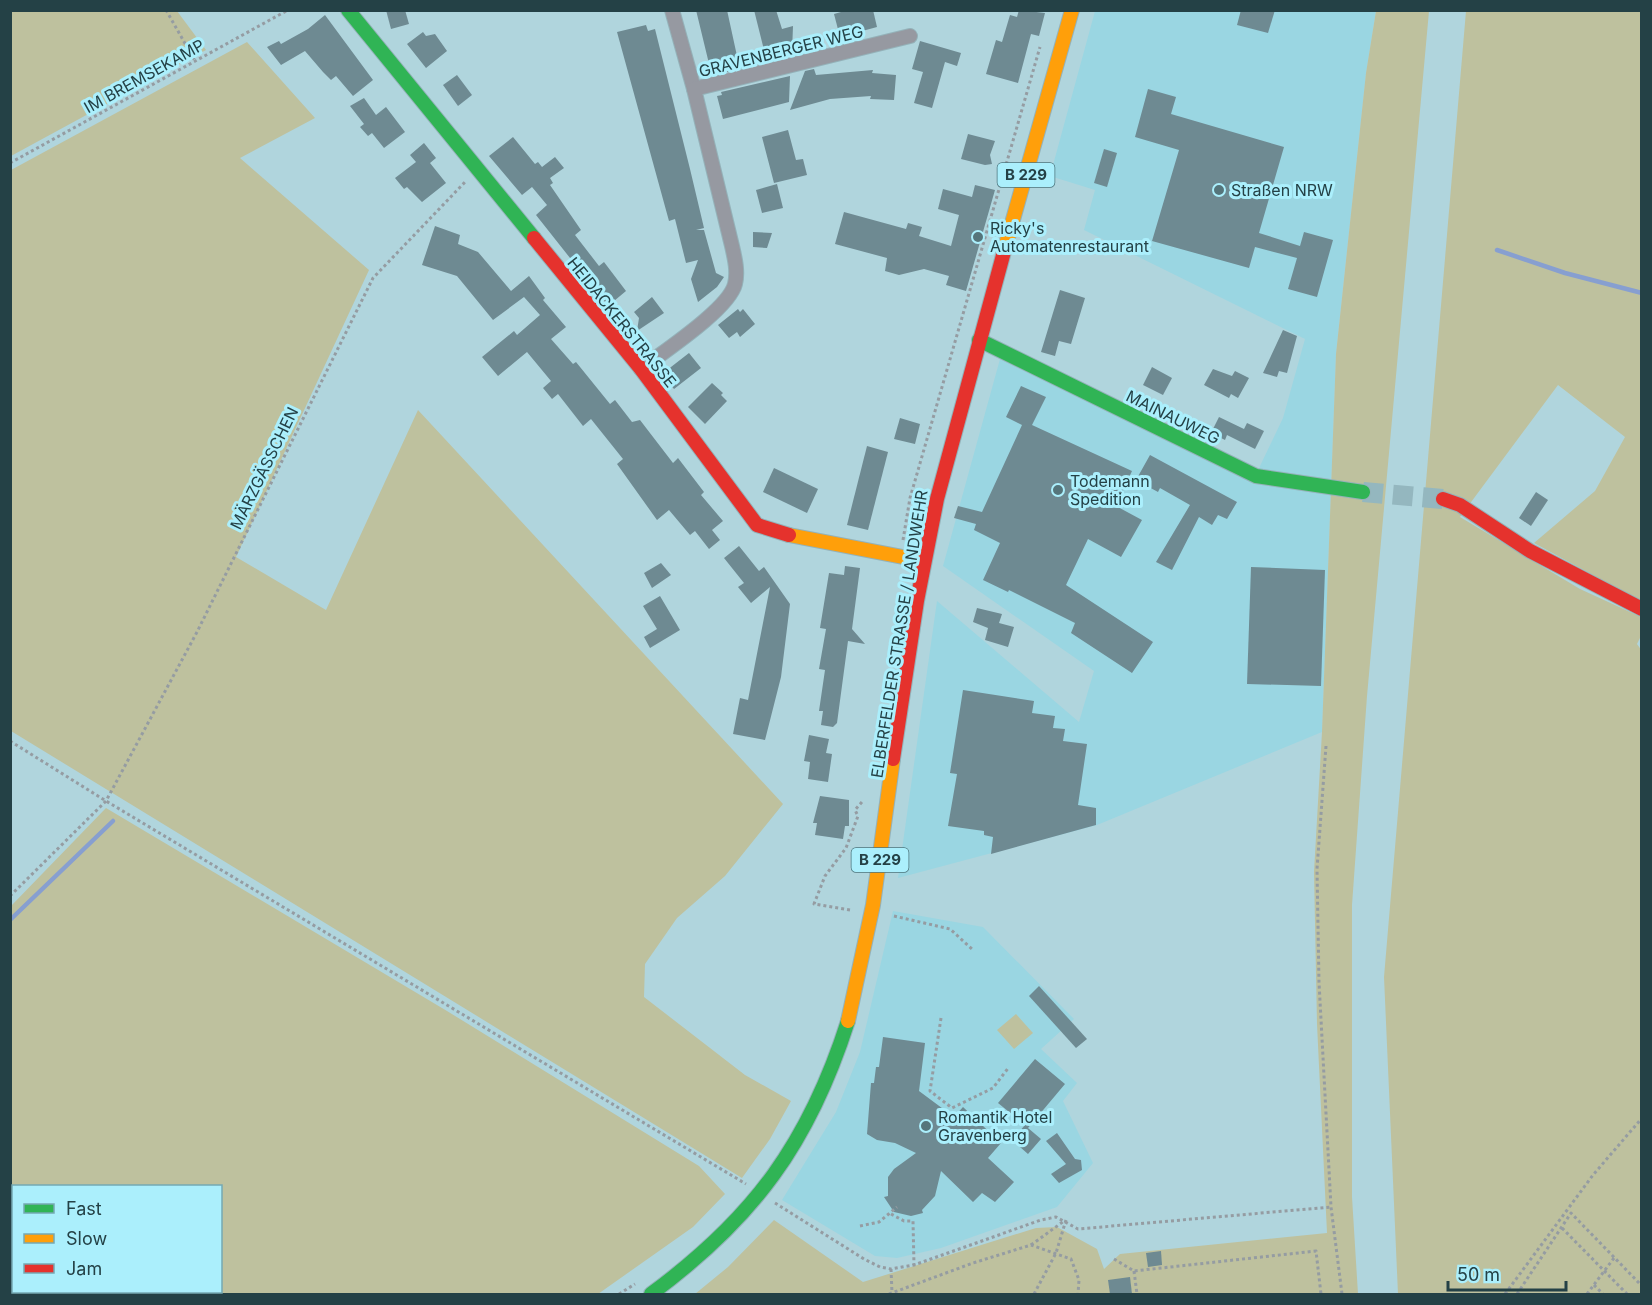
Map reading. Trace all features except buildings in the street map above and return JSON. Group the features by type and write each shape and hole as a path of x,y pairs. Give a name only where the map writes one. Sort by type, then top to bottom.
{"street":[{"name":"HEIDACKERSTRASSE","path":"348,10 641,369 757,525 794,536 903,557 925,556"},
{"name":"GRAVENBERGER WEG","path":"641,369 701,323 726,300 735,285 736,268 732,246 694,89 672,10"},
{"name":"ELBERFELDER STRASSE / LANDWEHR","path":"760,1193 804,1131 827,1083 847,1024 871,919 925,556 945,462 1072,10"},
{"name":"GRAVENBERGER WEG","path":"694,89 910,36"},
{"name":"MAINAUWEG","path":"979,340 1256,476 1282,482 1363,492"},
{"path":"1443,499 1460,505 1573,575 1641,609"},
{"name":"B 229","path":"651,1294 681,1273 716,1243 760,1193"}],"path":[{"path":"166,10 195,61"},
{"name":"IM BREMSEKAMP","path":"10,163 288,10"},
{"path":"903,557 904,527 910,498 1042,41"},
{"name":"MÄRZGÄSSCHEN","path":"10,896 106,801 197,632 374,278 477,169"},
{"path":"10,741 106,801 746,1184 880,1268 891,1269 915,1265 1041,1220 1056,1217 1066,1220 1078,1229 1331,1208"},
{"path":"1326,746 1317,869 1319,982 1331,1208 1342,1294"},
{"path":"850,910 814,904 825,876 846,849 850,832 858,816 855,810 862,802"},
{"path":"854,915 856,906"},
{"path":"894,916 950,928 972,949"},
{"path":"941,1018 930,1091 952,1108 993,1088 1009,1067"},
{"path":"1505,1294 1593,1175 1641,1118"},
{"path":"739,1193 753,1176"},
{"path":"860,1226 879,1222 897,1207"},
{"path":"1517,1294 1571,1213 1641,1286"},
{"path":"891,1214 904,1221 913,1221 915,1265"},
{"path":"891,1269 891,1294 973,1263 1031,1245 1066,1220"},
{"path":"1034,1294 1056,1252 1066,1220"},
{"path":"1562,1228 1627,1294"},
{"path":"1031,1245 1071,1259 1079,1280 1078,1294"},
{"path":"1114,1259 1134,1271 1316,1251 1321,1294"},
{"path":"1587,1294 1614,1258"},
{"path":"1134,1271 1137,1294"},
{"path":"619,1294 636,1283"},
{"path":"1594,1285 1603,1294"}],"shaded area":[{"path":"1095,11 1376,11 1366,73 1336,353 1322,732 1097,825 898,878 937,601 1079,722 1094,671 943,566 1000,359 1256,482 1260,466 1283,418 1305,339 1084,230 1095,190 1050,176"},
{"path":"893,911 983,927 1074,1019 1041,1049 1077,1083 1063,1101 1093,1163 1057,1207 941,1248 897,1258 875,1256 782,1200 836,1112 860,1052"}],"green space":[{"path":"11,10 177,11 206,50 11,156"},
{"path":"1376,11 1429,11 1367,696 1352,905 1352,1197 1358,1294 695,1294 728,1267 774,1220 863,1282 1036,1228 1057,1227 1097,1249 1104,1269 1120,1254 1327,1233 1317,1024 1314,872 1322,732 1336,354 1366,73"},
{"path":"1466,11 1641,11 1641,601 1534,543 1595,491 1625,437 1558,385 1460,517 1580,589 1641,617 1641,636 1637,644 1642,651 1641,1294 1398,1294 1384,977"},
{"path":"247,42 315,118 240,158 369,270 236,557 326,610 418,410 783,804 725,876 677,918 645,964 644,997 745,1075 791,1101 770,1139 742,1178 11,731 11,170"},
{"path":"106,808 447,1011 699,1166 725,1194 693,1227 598,1294 207,1294 206,1293 222,1293 222,1185 12,1185 12,1293 112,1293 11,1294 11,906"},
{"path":"1016,1014 1033,1033 1014,1049 997,1030"}],"waterway":[{"path":"1497,250 1565,273 1642,293"},
{"path":"10,920 113,821"}],"tunnel":[{"path":"1363,492 1443,499"}],"traffic: fast":[{"path":"348,10 534,238"},
{"path":"979,340 1256,476 1363,492"},
{"path":"651,1294 720,1236 774,1175 796,1141 815,1104 833,1065 848,1021"}],"traffic: slow":[{"path":"1005,248 1072,10"},
{"path":"789,535 903,557 925,556"},
{"path":"848,1021 873,905 893,759"}],"traffic: jam":[{"path":"534,238 641,369 757,525 789,535"},
{"path":"893,759 917,601 937,499 1005,248"},
{"path":"1443,499 1460,505 1530,551 1642,609"}],"place":[{"name":"Straßen NRW","path":"1219,190"},
{"name":"Ricky's Automatenrestaurant","path":"978,237"},
{"name":"Todemann Spedition","path":"1058,490"},
{"name":"Romantik Hotel Gravenberg","path":"926,1126"}]}
